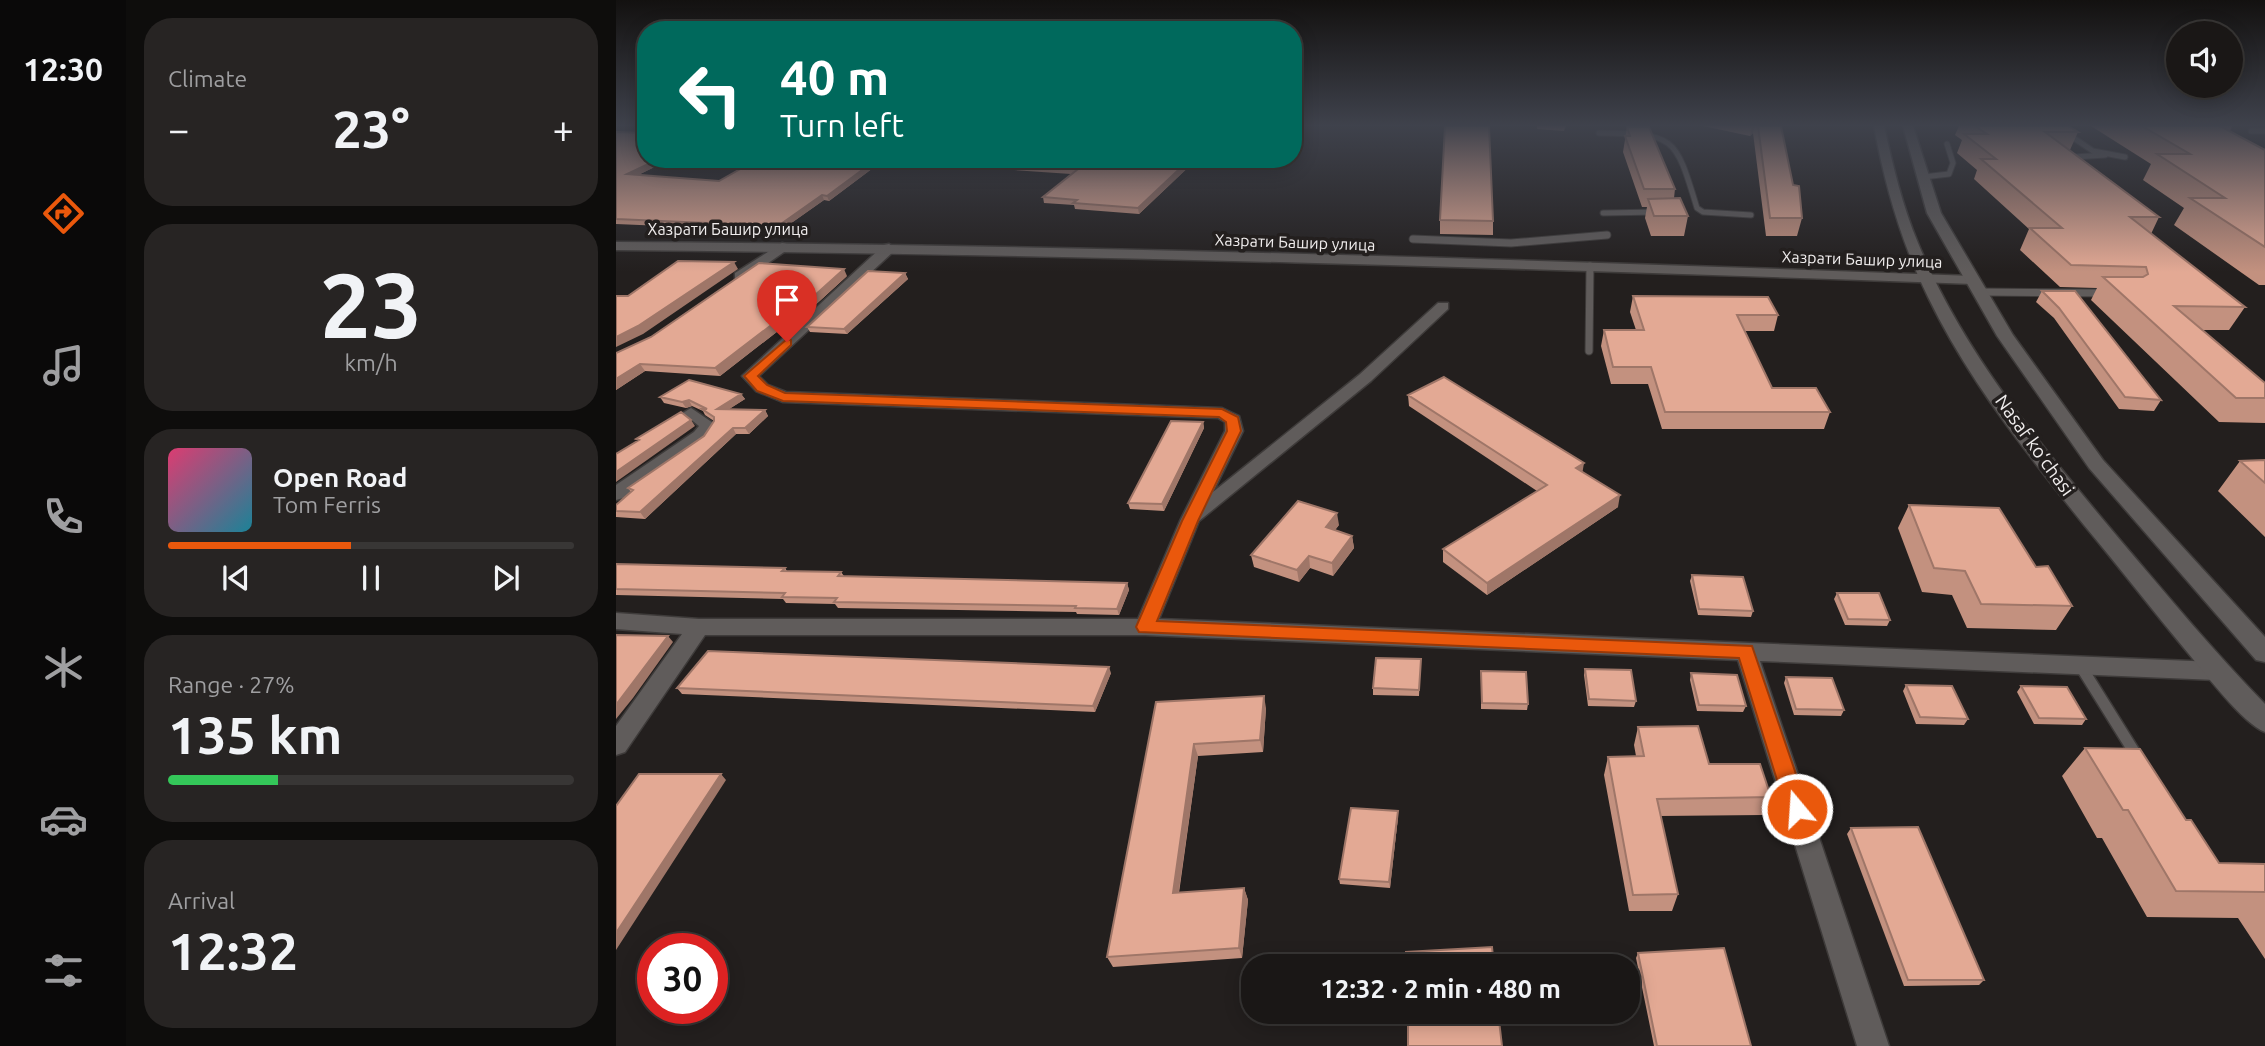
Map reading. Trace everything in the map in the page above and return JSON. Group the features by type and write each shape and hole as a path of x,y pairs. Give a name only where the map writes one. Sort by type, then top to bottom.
{"main road":[{"name":"Nasaf ko‘chasi","path":"1888,175 1891,190 1927,278 1962,342 2037,453 2216,671 2265,721"},
{"name":"Nasaf ko‘chasi","path":"1923,177 1934,213 2005,336 2096,464 2265,653"},
{"name":"Хазрати Башир улица","path":"616,246 889,248 1590,266 1927,278 1976,286"}],"street":[{"path":"724,287 782,247"},
{"path":"889,248 750,376 762,388 783,397 1222,413 1233,420 1234,431 1190,521 1145,627"},
{"path":"1190,521 1365,377 1443,306"},
{"path":"616,494 700,436 708,425 691,413"},
{"path":"616,621 699,627 1145,627 2216,671"},
{"path":"616,745 699,627"},
{"path":"1746,651 1873,1046"}],"lane":[{"path":"1685,175 1697,208 1703,212"},
{"path":"1923,177 1942,175"},
{"path":"1603,213 1665,212"},
{"path":"1690,212 1752,215"},
{"path":"1413,239 1511,243 1607,235"},
{"path":"1590,266 1590,351"},
{"path":"1976,286 2117,293"},
{"path":"2080,665 2146,769"}],"building":[{"path":"616,175 719,181 730,175 856,175 778,226 616,219"},
{"path":"1071,175 1173,175 1138,208 1073,203 1077,200 1043,197"},
{"path":"1442,175 1491,175 1493,221 1440,220"},
{"path":"1639,175 1669,175 1675,189 1644,189"},
{"path":"1764,175 1791,175 1793,185 1799,186 1802,218 1770,218"},
{"path":"2000,175 2102,175 2159,217 2130,217 2245,307 2174,306 2265,383 2265,398 2236,398 2103,277 2143,277 2148,274 2146,267 2071,265 2030,228 2062,228"},
{"path":"2189,175 2265,175 2265,247 2190,198 2225,198"},
{"path":"1680,198 1688,216 1654,216 1648,199"},
{"path":"678,261 734,262 638,326 616,337 616,296 628,296"},
{"path":"759,263 844,269 783,324 774,323 715,368 640,364 616,379 616,353 651,337"},
{"path":"868,271 905,273 844,329 807,327"},
{"path":"2042,291 2075,291 2161,400 2125,397 2059,308"},
{"path":"1633,296 1768,297 1778,315 1737,315 1772,388 1816,388 1830,412 1665,412 1651,367 1613,367 1604,330 1644,330"},
{"path":"1444,377 1584,463 1576,468 1620,495 1487,583 1443,549 1547,485 1408,395"},
{"path":"689,380 741,394 717,409 765,410 745,428 733,428 640,512 616,511 616,505 633,490 628,488 704,436 714,421 714,417 702,409 707,409 689,400 682,402 660,397"},
{"path":"681,412 691,420 616,472 616,454"},
{"path":"1171,421 1203,422 1162,504 1128,503"},
{"path":"2265,460 2265,483 2240,461"},
{"path":"1298,501 1337,513 1326,527 1352,536 1332,563 1309,556 1297,570 1251,555"},
{"path":"1909,505 1999,508 2036,567 2048,566 2072,606 1981,604 1965,571 1934,568"},
{"path":"616,564 785,568 782,571 841,572 838,576 1127,583 1117,609 834,602 837,598 782,597 785,593 616,589"},
{"path":"1692,575 1743,577 1753,611 1699,609"},
{"path":"1837,593 1879,593 1890,620 1848,619"},
{"path":"616,635 668,636 616,705"},
{"path":"708,651 1109,667 1093,706 677,688"},
{"path":"1376,658 1421,659 1419,690 1373,688"},
{"path":"1585,669 1631,670 1636,701 1589,699"},
{"path":"1481,671 1526,672 1528,704 1482,703"},
{"path":"1691,673 1737,675 1746,706 1699,705"},
{"path":"1786,677 1832,678 1844,710 1796,709"},
{"path":"1906,685 1952,686 1968,719 1920,717"},
{"path":"2021,686 2067,687 2086,719 2039,718"},
{"path":"1264,696 1260,740 1194,744 1173,893 1244,888 1239,948 1107,957 1156,702"},
{"path":"1698,726 1709,764 1760,764 1771,797 1657,799 1678,894 1633,895 1608,757 1644,756 1638,727"},
{"path":"2085,748 2140,749 2186,820 2191,820 2219,863 2265,864 2265,892 2176,891 2128,810 2123,810"},
{"path":"639,774 721,774 616,933 616,806"},
{"path":"1351,808 1398,811 1389,882 1339,879"},
{"path":"1918,827 1984,980 1908,980 1851,828"},
{"path":"1492,947 1493,954 1406,954"},
{"path":"1724,948 1751,1046 1657,1046 1638,953"},
{"path":"1408,1024 1499,1024 1502,1046 1408,1046"}],"route":[{"path":"787,342 750,376 762,388 783,397 1222,413 1233,420 1234,431 1190,521 1145,627 1746,651 1797,809"}]}
